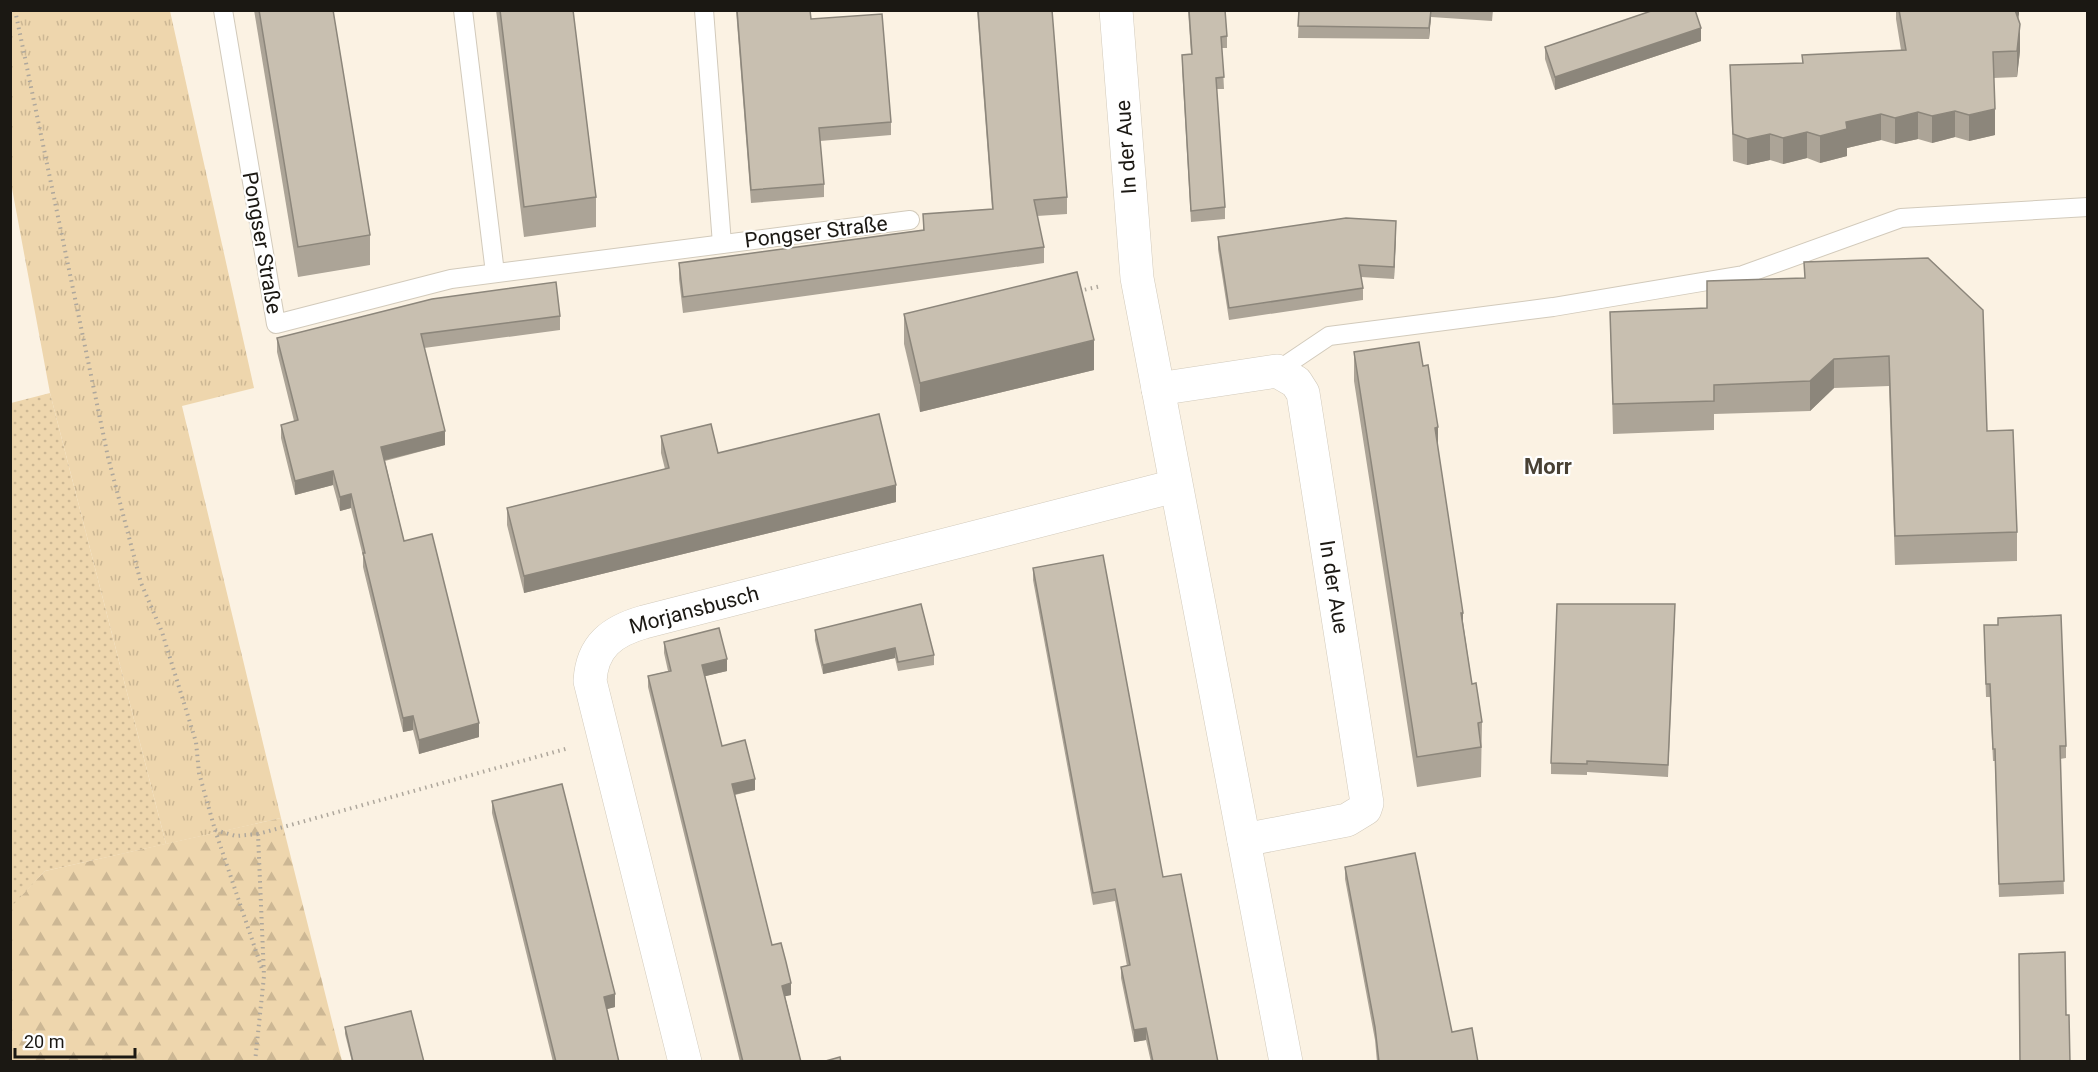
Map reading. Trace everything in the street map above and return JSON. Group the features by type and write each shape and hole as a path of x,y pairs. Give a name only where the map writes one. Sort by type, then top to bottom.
{"street":[{"name":"In der Aue","path":"1116,10 1137,278 1287,1062"},
{"name":"In der Aue","path":"1244,840 1347,820 1365,809 1368,795 1303,393 1296,382 1277,371"},
{"path":"1158,389 1277,371"},
{"name":"Morjansbusch","path":"685,1062 590,681 591,669 602,644 619,630 644,622 1175,486"}],"lane":[{"name":"Pongser Straße","path":"223,10 276,324 451,279 910,220"},
{"path":"463,10 495,273"},
{"name":"Pongser Straße","path":"704,10 722,244"},
{"path":"1277,371 1329,336 1553,307 1743,275 1901,218 2088,207"}],"path":[{"path":"15,10 108,457 141,583 162,632 196,742 199,772 215,830 264,976"},
{"path":"1068,293 1137,278"},
{"path":"215,830 236,836 258,834 604,738"},
{"path":"255,1062 264,976 258,834"}],"green space":[{"path":"10,11 170,11 254,388 182,406 281,818 166,844 50,393 11,183"},
{"path":"50,393 166,844 45,871 11,907 11,403"},
{"path":"281,818 342,1061 11,1061 10,907 45,871"}],"building":[{"path":"259,10 333,10 370,235 298,247"},
{"path":"500,10 573,10 596,197 524,207"},
{"path":"737,10 810,10 811,19 882,14 891,122 819,128 824,184 751,190"},
{"path":"978,10 1052,10 1067,197 1034,200 1044,247 683,297 679,263 924,230 923,214 993,209"},
{"path":"1189,10 1225,10 1227,36 1221,37 1224,77 1216,78 1225,207 1191,211 1182,55 1192,54"},
{"path":"1299,10 1431,10 1429,28 1298,26"},
{"path":"1654,10 1695,10 1701,28 1555,77 1545,47"},
{"path":"1899,10 2015,10 2020,24 2017,51 1993,52 1995,109 1969,115 1955,111 1932,116 1918,112 1895,118 1881,114 1846,122 1847,129 1820,136 1807,132 1783,138 1770,134 1747,139 1733,134 1730,65 1803,63 1802,55 1906,50"},
{"path":"1346,218 1396,221 1394,267 1359,265 1363,288 1229,308 1218,237"},
{"path":"1928,258 1983,310 1987,431 2013,430 2017,532 1895,536 1889,356 1834,359 1810,381 1714,385 1714,401 1613,404 1610,312 1707,308 1707,281 1805,278 1804,262"},
{"path":"1077,272 1094,340 920,383 904,314"},
{"path":"556,282 560,316 421,334 445,431 381,447 404,541 432,534 479,723 419,740 413,716 403,718 351,494 340,497 333,471 295,481 281,425 298,420 277,338 432,299"},
{"path":"1419,342 1423,366 1428,365 1438,427 1435,428 1463,613 1461,613 1472,684 1476,683 1482,722 1478,723 1481,747 1417,757 1354,352"},
{"path":"879,414 896,485 524,576 507,508 669,468 661,436 711,424 718,453"},
{"path":"1103,555 1163,877 1181,874 1218,1062 1153,1062 1146,1028 1134,1030 1121,967 1130,965 1115,889 1093,893 1033,568"},
{"path":"921,604 934,655 898,662 895,648 823,665 815,630"},
{"path":"1557,604 1675,604 1668,765 1587,761 1587,764 1551,763"},
{"path":"2061,615 2066,746 2060,746 2064,881 1999,884 1995,749 1993,749 1990,684 1986,684 1984,625 1998,625 1998,618"},
{"path":"719,628 727,659 702,665 722,746 745,740 755,779 732,784 772,945 781,943 786,962 791,983 782,986 801,1062 743,1062 648,676 671,671 664,642"},
{"path":"562,784 615,994 604,997 619,1062 556,1062 492,801"},
{"path":"1415,853 1452,1032 1472,1028 1478,1062 1379,1062 1375,1027 1345,867"},
{"path":"2065,952 2066,1015 2069,1015 2070,1062 2020,1062 2019,954"},
{"path":"411,1011 424,1062 353,1062 345,1027"},
{"path":"840,1057 841,1062 822,1062"}],"district":[{"name":"Morr","path":"1548,466"}]}
